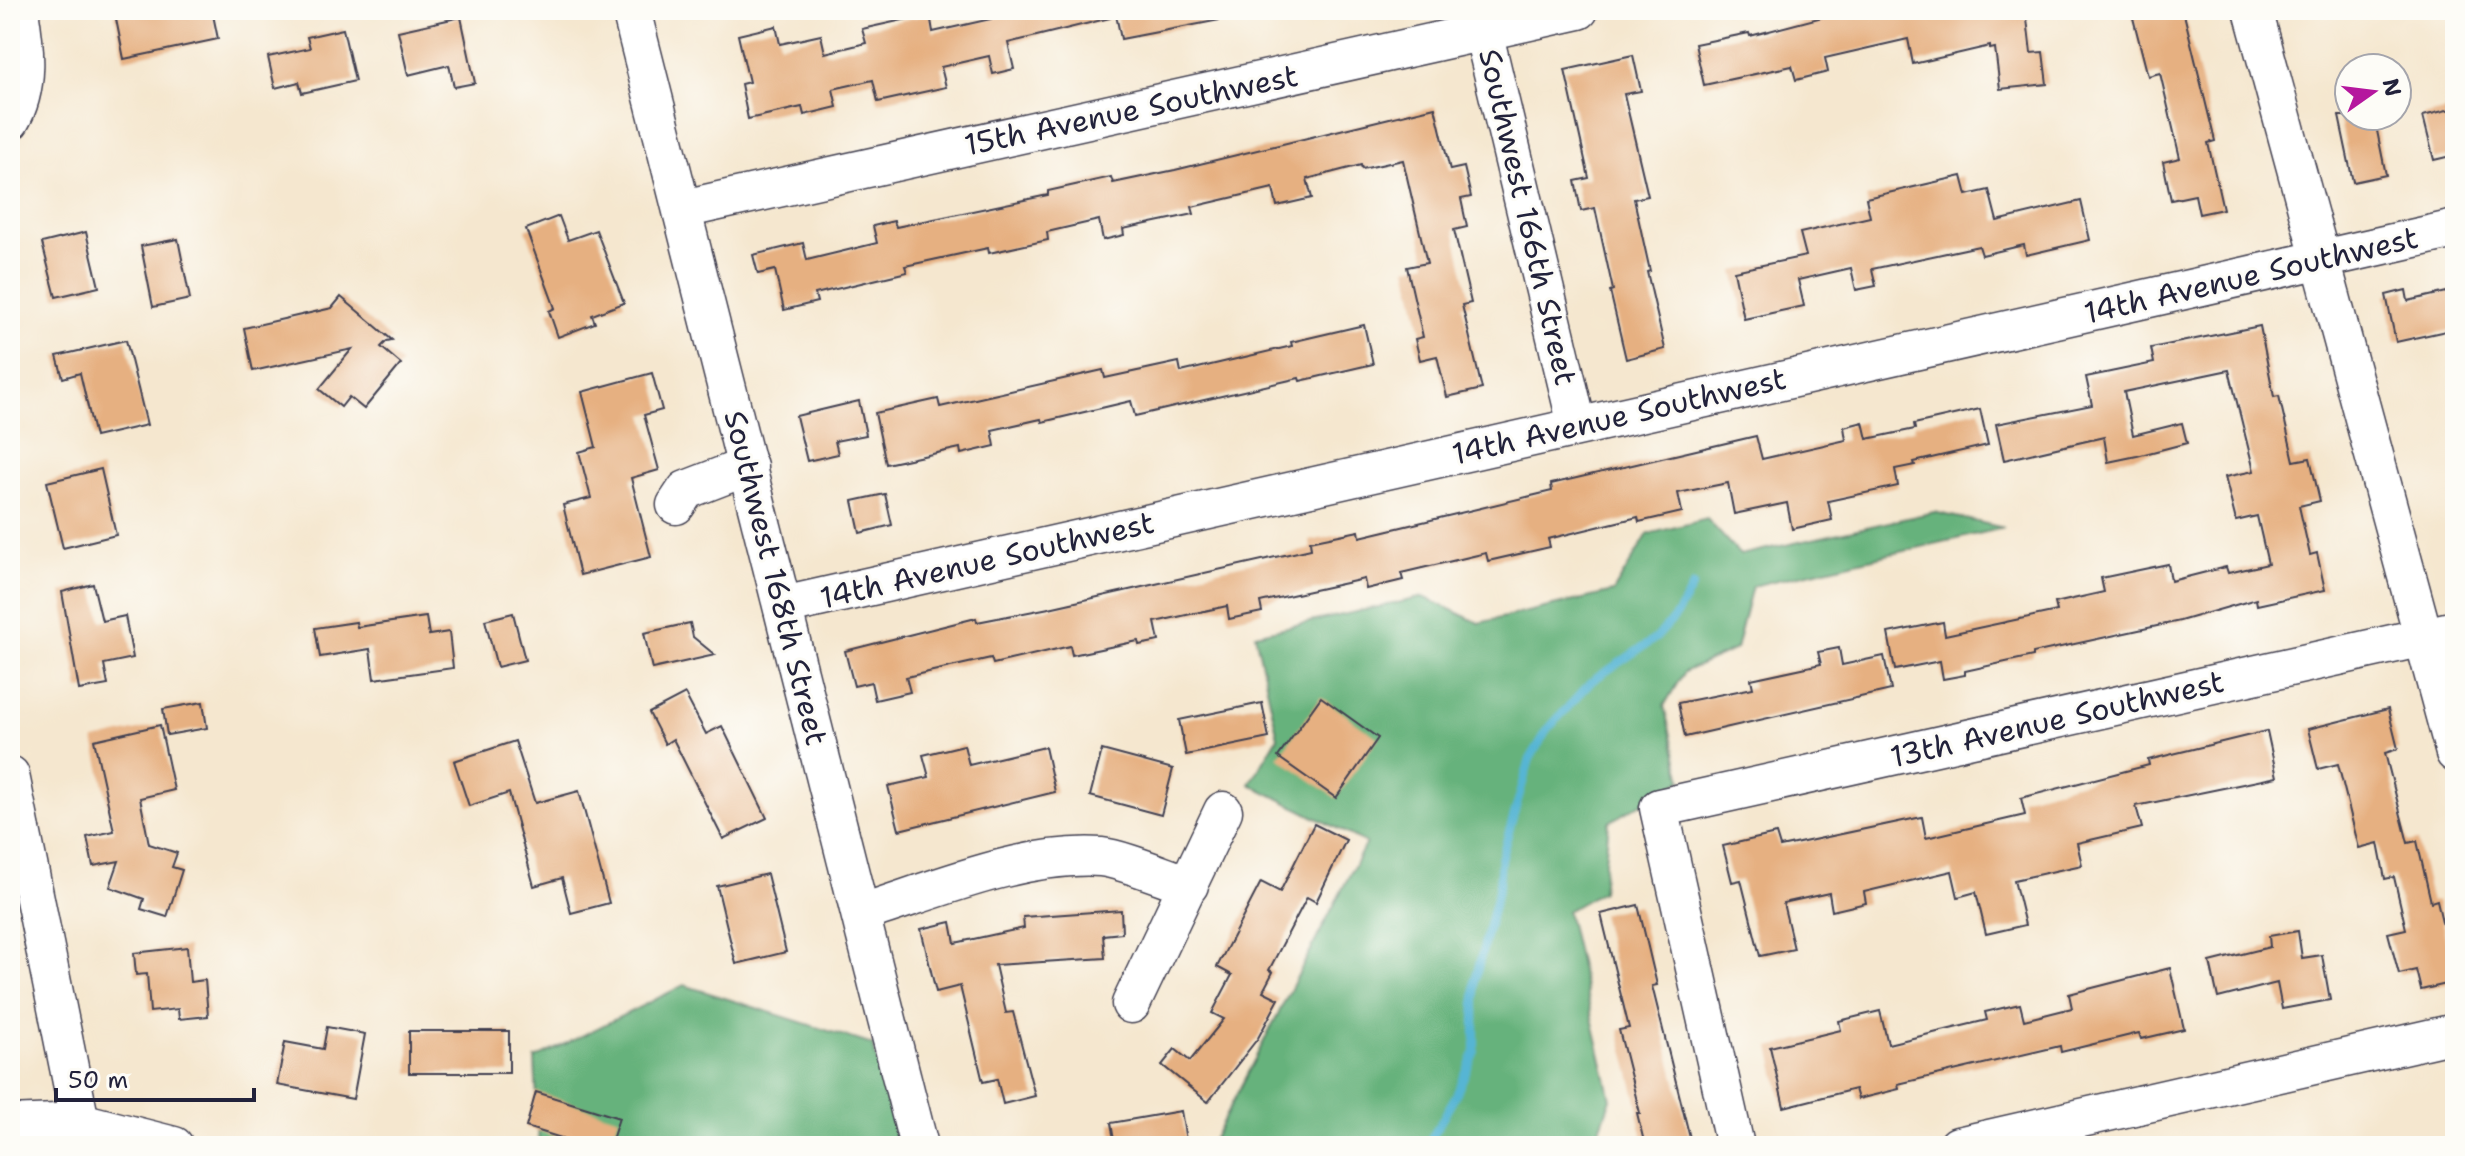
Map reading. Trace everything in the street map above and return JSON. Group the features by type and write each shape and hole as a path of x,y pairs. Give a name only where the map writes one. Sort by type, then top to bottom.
{"street":[{"path":"10,121 24,77 24,42 19,10"},
{"name":"Southwest 168th Street","path":"631,10 919,1146"},
{"name":"15th Avenue Southwest","path":"683,209 1481,21 1579,10"},
{"path":"2253,10 2322,260 2440,633 2455,753"},
{"name":"Southwest 166th Street","path":"1481,21 1577,425"},
{"name":"14th Avenue Southwest","path":"783,606 2455,229"},
{"path":"676,505 686,490 748,466"},
{"name":"13th Avenue Southwest","path":"1735,1146 1659,808 2440,633"},
{"path":"10,775 80,1122"},
{"path":"1131,1004 1223,811"},
{"path":"862,913 1009,867 1059,859 1103,857 1189,885"},
{"path":"1958,1146 2455,1033"},
{"path":"10,1125 80,1122 174,1146"}],"green space":[{"path":"1934,512 2004,528 1752,586 1736,649 1684,672 1664,706 1682,780 1609,822 1602,891 1567,911 1611,1099 1594,1146 1210,1146 1366,843 1250,784 1278,737 1255,634 1424,597 1479,623 1613,592 1648,534 1707,519 1740,555"},
{"path":"684,985 873,1045 898,1146 539,1146 535,1059"}],"building":[{"path":"132,10 212,10 218,39 124,59 115,14"},
{"path":"1030,10 1109,10 1110,18 1008,43 1014,69 993,74 989,56 941,67 946,87 878,102 873,80 833,89 837,107 804,115 802,107 748,119 741,84 749,82 738,35 776,26 780,44 821,35 825,53 866,43 862,29 930,14 933,32"},
{"path":"1115,10 1224,10 1225,19 1121,39"},
{"path":"1849,10 2026,10 2031,53 2043,52 2047,84 2000,89 1995,48 1990,49 1990,46 1913,64 1908,39 1825,58 1828,72 1796,80 1792,66 1704,85 1695,44 1749,33 1750,36"},
{"path":"2131,10 2183,10 2215,141 2208,143 2223,209 2199,214 2195,195 2171,200 2163,162 2180,158 2160,73 2148,76"},
{"path":"461,17 475,83 454,87 449,65 408,75 398,31"},
{"path":"343,29 355,81 302,93 299,82 275,88 268,57 310,48 307,37"},
{"path":"1633,55 1641,91 1624,94 1648,196 1634,199 1665,349 1626,359 1595,208 1581,211 1575,181 1589,178 1565,70"},
{"path":"1435,107 1450,170 1464,167 1471,197 1461,199 1467,227 1454,230 1471,303 1462,305 1482,389 1447,397 1437,356 1420,360 1415,339 1423,337 1407,267 1427,263 1403,160 1362,169 1361,165 1307,179 1312,198 1277,206 1273,188 1192,207 1194,214 1123,229 1124,235 1103,240 1099,220 1047,232 1048,240 989,253 988,248 905,266 907,272 815,294 817,302 784,310 775,270 758,274 753,255 803,243 807,260 877,243 873,226 894,221 896,227 1048,195 1048,191 1111,177 1113,183 1175,170"},
{"path":"2455,108 2455,155 2434,160 2423,116"},
{"path":"2342,132 2377,132 2386,175 2353,182"},
{"path":"1962,176 1967,195 1989,190 1997,221 2081,201 2090,240 2026,255 2024,245 1982,255 1979,246 1872,269 1876,286 1856,290 1851,268 1798,280 1804,306 1744,319 1734,271 1806,256 1800,233 1870,217 1866,198"},
{"path":"559,216 568,240 596,230 624,303 592,315 595,323 558,337 549,311 555,308 526,229"},
{"path":"86,232 99,287 56,297 42,243"},
{"path":"178,239 190,299 153,307 141,246"},
{"path":"2406,290 2408,301 2451,291 2455,329 2396,342 2386,295"},
{"path":"341,297 392,340 381,347 401,364 364,409 349,397 341,407 319,389 352,349 253,371 244,328 332,308"},
{"path":"1364,325 1373,364 1135,416 1131,401 1042,422 1041,419 992,430 995,446 961,454 960,448 886,464 875,413 938,399 940,407 1103,370 1105,378 1179,362 1181,372 1292,346 1291,342"},
{"path":"2260,326 2274,397 2279,396 2294,461 2310,458 2320,501 2299,506 2310,555 2317,553 2325,590 2257,605 2256,599 2180,621 2033,653 2033,656 1965,671 1965,675 1943,679 1940,661 1895,670 1888,633 1943,622 1945,635 2057,611 2055,603 2104,592 2101,578 2168,564 2171,581 2226,567 2228,573 2268,564 2257,516 2236,521 2225,477 2254,471 2229,370 2124,392 2133,435 2182,423 2187,443 2137,456 2108,462 2104,437 2004,460 1996,424 2092,405 2086,377 2154,363 2151,348"},
{"path":"126,340 147,425 95,437 80,373 63,378 57,356"},
{"path":"652,373 662,410 644,415 659,470 631,478 651,557 580,575 563,505 591,498 579,452 596,447 582,392"},
{"path":"859,401 866,435 835,441 838,454 807,461 796,416"},
{"path":"1980,409 1988,445 1895,469 1898,486 1828,501 1832,520 1792,529 1787,503 1734,514 1728,483 1678,493 1682,512 1639,522 1638,517 1548,539 1550,547 1488,561 1486,553 1401,573 1403,580 1366,589 1364,579 1260,602 1262,612 1229,619 1227,606 1155,622 1159,641 1139,645 1138,641 1072,655 1070,646 993,664 991,658 906,677 910,692 875,700 871,682 854,686 845,651 976,618 977,622 1049,608 1311,549 1310,541 1359,531 1360,537 1552,491 1551,484 1756,436 1762,459 1846,440 1844,427 1863,422 1867,439 1915,429 1914,424"},
{"path":"101,469 116,535 63,548 47,482"},
{"path":"885,494 892,525 860,533 853,501"},
{"path":"93,584 102,621 125,616 133,658 104,664 108,685 79,690 62,592"},
{"path":"513,613 525,660 497,667 485,620"},
{"path":"426,617 429,635 449,632 453,668 374,679 370,649 320,657 315,628 356,622 357,627"},
{"path":"690,623 693,637 715,655 652,669 644,633"},
{"path":"1839,648 1842,665 1884,656 1891,690 1685,737 1678,703 1753,688 1751,679 1821,664 1818,652"},
{"path":"685,694 706,734 722,726 767,818 723,839 673,739 665,744 649,713"},
{"path":"1321,697 1378,738 1336,798 1278,757"},
{"path":"203,702 207,728 167,735 163,709"},
{"path":"1262,703 1269,738 1186,755 1179,720"},
{"path":"2388,709 2398,749 2385,753 2408,843 2417,841 2431,902 2437,900 2455,978 2455,982 2421,990 2416,970 2399,974 2388,933 2406,929 2394,877 2385,879 2378,843 2359,848 2338,764 2318,769 2308,729"},
{"path":"160,725 174,790 140,798 149,844 177,853 172,867 182,870 167,917 141,909 144,899 110,887 119,861 93,866 87,837 114,831 94,740"},
{"path":"2267,731 2277,777 2136,806 2142,828 2077,843 2082,865 2014,880 2025,925 1986,934 1976,892 1958,897 1952,871 1864,892 1866,903 1832,911 1829,893 1783,903 1794,949 1760,956 1741,880 1732,882 1723,846 1776,834 1780,847 1922,817 1926,838 2025,815 2021,798 2149,765 2148,760"},
{"path":"515,741 535,803 579,791 609,903 571,913 562,878 534,886 509,793 469,806 454,761"},
{"path":"964,745 969,765 1045,747 1055,792 899,830 888,786 929,777 923,755"},
{"path":"1102,750 1173,769 1161,815 1090,796"},
{"path":"1314,824 1346,840 1316,902 1307,897 1269,970 1273,972 1263,991 1279,999 1258,1038 1208,1102 1162,1065 1175,1049 1190,1061 1224,1019 1212,1013 1232,975 1217,967 1261,882 1280,892"},
{"path":"767,874 786,952 736,964 717,886"},
{"path":"1638,905 1657,985 1652,986 1692,1146 1645,1146 1637,1113 1640,1113 1619,1030 1629,1028 1601,914"},
{"path":"1121,910 1122,933 1103,935 1105,958 995,965 1006,1013 1013,1012 1035,1096 1003,1104 997,1079 983,1082 960,986 936,992 921,929 951,922 955,943 1024,928 1023,917"},
{"path":"2298,931 2302,958 2322,955 2330,1000 2282,1009 2277,983 2218,998 2210,962 2270,947 2269,936"},
{"path":"187,947 190,982 205,980 208,1016 179,1019 178,1009 150,1012 147,974 136,975 134,953"},
{"path":"2170,968 2184,1029 2141,1039 2139,1033 2061,1052 2060,1046 1898,1084 1899,1089 1858,1099 1855,1089 1784,1107 1770,1047 1841,1030 1839,1021 1880,1011 1888,1044 1987,1020 1985,1012 2020,1004 2024,1020 2072,1008 2069,994"},
{"path":"327,1027 365,1034 353,1099 277,1085 285,1042 323,1049"},
{"path":"409,1031 509,1031 509,1073 409,1073"},
{"path":"536,1092 619,1118 610,1146 587,1146 526,1127"},
{"path":"1181,1111 1187,1146 1115,1146 1111,1123"}],"waterway":[{"path":"1427,1146 1456,1095 1475,1051 1475,980 1499,886 1501,859 1530,759 1548,729 1592,681 1656,638 1675,617 1693,586"}]}
